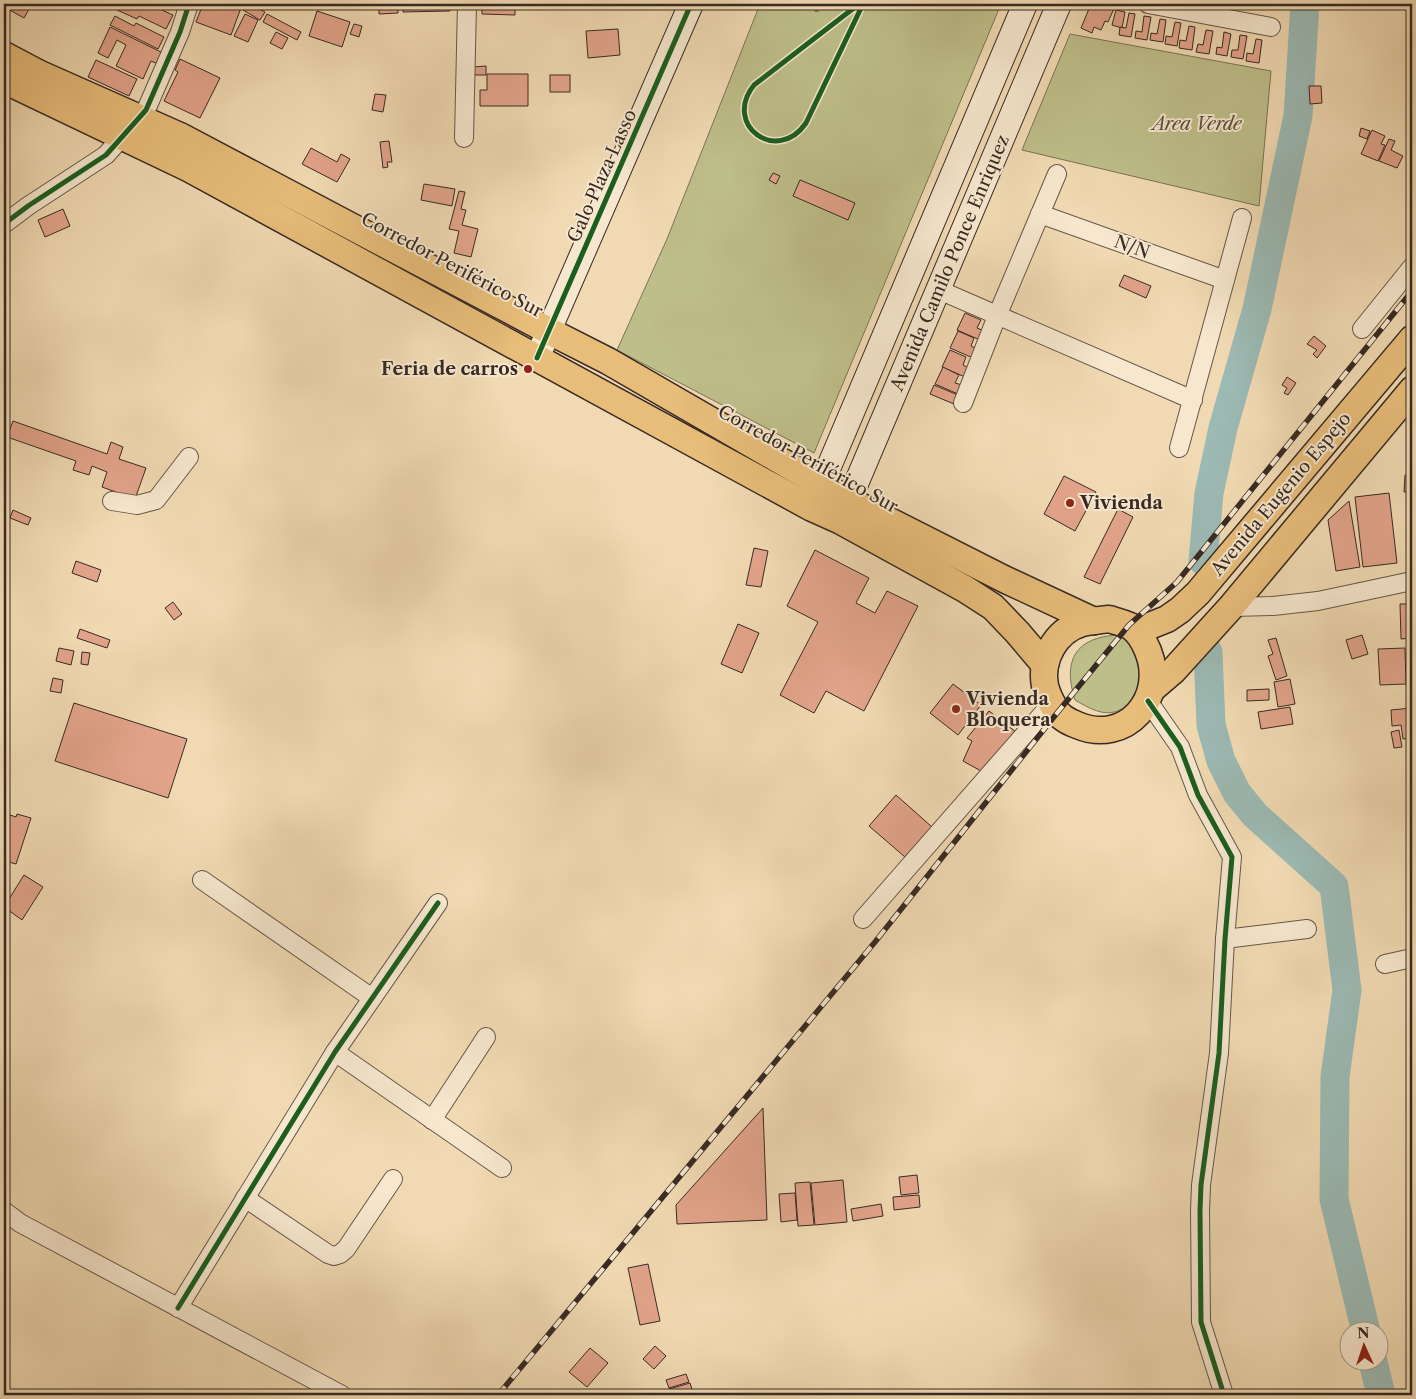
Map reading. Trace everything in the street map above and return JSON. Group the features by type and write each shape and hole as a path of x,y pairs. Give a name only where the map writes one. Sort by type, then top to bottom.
{"main road":[{"name":"Galo Plaza Lasso","path":"536,358 691,4"},
{"name":"Avenida Camilo Ponce Enriquez","path":"812,508 1025,4"},
{"name":"Avenida Camilo Ponce Enriquez","path":"845,511 1059,4"},
{"name":"Corredor Periférico Sur","path":"4,55 40,74 182,137 549,332 608,361 822,484 845,511 992,607 1017,632 1045,665"},
{"name":"Corredor Periférico Sur","path":"4,80 199,174 812,508 845,511 1094,621"},
{"name":"Avenida Eugenio Espejo","path":"1137,632 1167,619 1198,593 1412,339"},
{"path":"880,348 909,361"},
{"name":"Avenida Eugenio Espejo","path":"1150,695 1231,607 1412,390"},
{"path":"1109,619 1129,625 1137,632 1144,640 1152,662 1154,676 1150,695 1140,711 1126,723 1108,729 1096,730 1083,728 1057,713 1045,687 1045,665 1054,644 1062,635 1081,623 1109,619"}],"street":[{"path":"4,224 106,155 146,110 189,4"},
{"path":"464,138 467,4"},
{"path":"1148,4 1271,27"},
{"path":"963,403 997,316 1057,174"},
{"name":"N/N","path":"1040,214 1224,280"},
{"path":"1179,448 1242,218"},
{"path":"1362,328 1412,267"},
{"path":"939,290 1193,400"},
{"path":"112,501 138,505 156,500 189,457"},
{"path":"1231,607 1273,606 1318,601 1412,580"},
{"path":"1150,695 1180,747 1198,795 1232,857 1225,939 1219,1053 1201,1185 1200,1212 1201,1322 1224,1395"},
{"path":"863,920 1052,703"},
{"path":"202,880 372,998"},
{"path":"178,1308 335,1052 438,903"},
{"path":"1225,939 1307,929"},
{"path":"1385,964 1412,958"},
{"path":"432,1120 486,1037"},
{"path":"335,1052 502,1168"},
{"path":"245,1198 334,1256 346,1249 393,1180"},
{"path":"4,1211 20,1223 342,1395"}],"green space":[{"path":"760,4 1001,4 814,453 617,350 667,239"},
{"name":"Area Verde","path":"1070,34 1271,71 1259,206 1022,150"},
{"path":"1118,635 1129,640 1143,659 1139,697 1115,712 1101,712 1075,700 1071,686 1070,673 1072,662 1076,653 1092,640"}],"building":[{"path":"9,4 32,4 24,18 6,8"},
{"path":"120,4 149,4 173,15 166,29 139,16 137,19 117,10"},
{"path":"203,4 242,5 231,35 196,22"},
{"path":"247,4 265,12 260,20 243,10"},
{"path":"379,4 398,4 398,13 379,14"},
{"path":"402,4 450,4 450,11 403,12"},
{"path":"482,4 515,4 515,15 482,14"},
{"path":"1091,4 1116,4 1108,22 1105,21 1101,30 1094,27 1092,33 1081,28"},
{"path":"1116,10 1125,12 1122,28 1112,25"},
{"path":"317,11 350,22 342,47 309,36"},
{"path":"1129,13 1135,14 1131,37 1119,35 1120,27 1126,28"},
{"path":"245,14 258,20 248,42 234,36"},
{"path":"267,14 301,32 297,40 263,22"},
{"path":"115,16 134,26 136,23 164,37 158,49 110,25"},
{"path":"1144,16 1151,17 1147,40 1135,38 1136,31 1142,32"},
{"path":"1160,19 1166,20 1163,42 1150,40 1151,33 1157,34"},
{"path":"1175,22 1181,23 1177,46 1165,44 1166,36 1172,37"},
{"path":"354,24 362,26 359,37 350,34"},
{"path":"1189,26 1195,27 1192,50 1179,48 1180,40 1186,41"},
{"path":"110,27 163,53 158,64 151,61 143,79 116,66 126,45 117,40 108,58 98,53"},
{"path":"618,29 620,55 588,58 586,31"},
{"path":"1206,30 1213,31 1209,54 1196,52 1198,44 1203,45"},
{"path":"276,32 288,38 282,49 270,43"},
{"path":"1224,32 1231,34 1227,56 1216,54 1217,47 1222,48"},
{"path":"1240,35 1247,36 1243,59 1231,57 1232,50 1238,50"},
{"path":"1256,39 1262,40 1259,63 1246,61 1247,53 1253,54"},
{"path":"180,59 220,78 200,118 164,101 178,72 175,70"},
{"path":"96,60 137,79 129,96 88,77"},
{"path":"486,66 486,75 473,75 473,67"},
{"path":"487,74 528,74 528,106 480,106 480,90 487,90"},
{"path":"550,75 570,75 570,92 550,92"},
{"path":"1309,86 1321,86 1322,103 1310,104"},
{"path":"375,94 386,95 383,112 372,110"},
{"path":"1361,128 1370,131 1367,139 1359,136"},
{"path":"1372,130 1385,136 1381,144 1385,145 1378,161 1361,154"},
{"path":"1389,139 1395,141 1391,150 1403,156 1397,168 1379,161"},
{"path":"389,141 392,162 387,162 388,167 383,168 380,142"},
{"path":"311,148 337,162 341,154 350,159 337,182 302,164"},
{"path":"773,173 780,176 776,184 769,180"},
{"path":"800,180 855,203 848,220 793,196"},
{"path":"424,184 455,189 452,206 421,200"},
{"path":"459,191 465,192 461,209 466,210 462,225 478,229 471,257 454,253 459,231 449,229"},
{"path":"63,209 70,226 45,237 38,220"},
{"path":"1124,275 1151,286 1146,298 1119,286"},
{"path":"965,313 981,320 977,328 984,331 980,340 957,330"},
{"path":"958,331 974,338 971,346 977,349 973,358 950,348"},
{"path":"1314,336 1326,346 1317,358 1313,354 1317,350 1307,344"},
{"path":"950,350 966,357 963,365 969,368 965,377 942,367"},
{"path":"943,367 959,375 955,383 962,385 958,394 935,384"},
{"path":"1287,377 1296,383 1288,395 1284,393 1287,388 1282,385"},
{"path":"934,385 958,395 954,404 930,394"},
{"path":"13,421 107,454 111,442 123,447 119,459 146,468 135,499 102,487 107,472 92,466 89,475 73,470 76,461 7,437"},
{"path":"1405,475 1412,475 1412,492 1404,492"},
{"name":"Vivienda","path":"1064,476 1096,492 1075,531 1044,514"},
{"path":"1389,493 1397,563 1363,567 1355,497"},
{"path":"1349,501 1360,567 1336,571 1328,520"},
{"name":"Vivienda","path":"1118,509 1133,517 1100,584 1084,577"},
{"path":"13,510 31,518 28,525 10,518"},
{"path":"754,548 768,551 761,587 746,585"},
{"path":"815,550 869,578 856,603 875,613 887,591 918,606 864,711 826,691 814,713 780,695 818,622 787,606"},
{"path":"76,561 101,570 97,582 72,573"},
{"path":"173,602 182,614 174,620 165,608"},
{"path":"1400,604 1412,604 1412,638 1401,639"},
{"path":"738,624 759,633 742,673 721,664"},
{"path":"80,629 110,640 107,648 77,638"},
{"path":"1362,635 1368,654 1352,659 1346,640"},
{"path":"1276,638 1287,676 1276,680 1268,656 1273,654 1268,640"},
{"path":"59,648 74,651 71,665 56,661"},
{"path":"1405,648 1406,684 1380,685 1378,649"},
{"path":"82,652 90,653 88,665 81,664"},
{"path":"53,678 63,680 61,693 50,691"},
{"path":"1290,679 1295,704 1278,707 1274,682"},
{"name":"Vivienda Bloquera","path":"953,684 981,705 958,735 930,713"},
{"path":"1269,689 1269,700 1247,701 1247,690"},
{"path":"74,703 187,739 168,798 55,761"},
{"path":"1290,707 1293,724 1261,729 1258,712"},
{"path":"1412,708 1412,738 1403,739 1401,725 1392,726 1391,710"},
{"path":"989,711 1016,732 981,771 963,761 972,741 967,738"},
{"path":"1399,730 1402,747 1394,748 1391,732"},
{"path":"896,795 932,827 905,857 869,826"},
{"path":"17,814 31,818 16,864 9,862 7,866 4,866 4,835 10,815 16,817"},
{"path":"24,875 43,887 22,920 4,907"},
{"path":"763,1108 767,1220 677,1224 676,1205"},
{"path":"917,1175 919,1193 901,1195 899,1177"},
{"path":"843,1180 847,1222 815,1225 811,1183"},
{"path":"810,1182 814,1225 798,1226 795,1183"},
{"path":"795,1193 797,1220 781,1222 779,1194"},
{"path":"919,1195 920,1207 894,1210 893,1197"},
{"path":"881,1204 883,1216 853,1221 851,1209"},
{"path":"648,1264 660,1321 640,1325 628,1268"},
{"path":"655,1346 666,1356 654,1369 643,1359"},
{"path":"590,1348 608,1363 587,1387 569,1372"},
{"path":"686,1374 689,1382 669,1388 666,1380"},
{"path":"690,1383 694,1395 670,1395 669,1389"}],"waterway":[{"path":"1203,561 1209,493 1223,428 1257,309 1298,116 1305,4"},
{"path":"1208,652 1211,725 1221,761 1237,793 1255,815 1334,886 1347,990 1335,1077 1334,1199 1364,1322"},
{"path":"1375,1372 1381,1395"}],"railway":[{"path":"498,1395 875,942 1129,625 1177,582 1412,291"}],"marked path":[{"path":"757,4 770,6"},
{"path":"816,4 817,15"}],"cycle path":[{"path":"4,224 106,155 146,110 180,32 189,4"},
{"path":"537,358 691,4"},
{"path":"859,4 754,85 746,100 745,114 749,126 757,135 768,140 781,140 794,135 806,123 863,4"},
{"path":"1148,701 1180,747 1198,795 1232,857 1225,939 1219,1053 1201,1185 1200,1211 1201,1322 1224,1395"},
{"path":"178,1308 335,1052 438,903"}],"place":[{"name":"Feria de carros","path":"528,369"},
{"name":"Vivienda","path":"1070,503"},
{"name":"Vivienda Bloquera","path":"956,709"}]}
